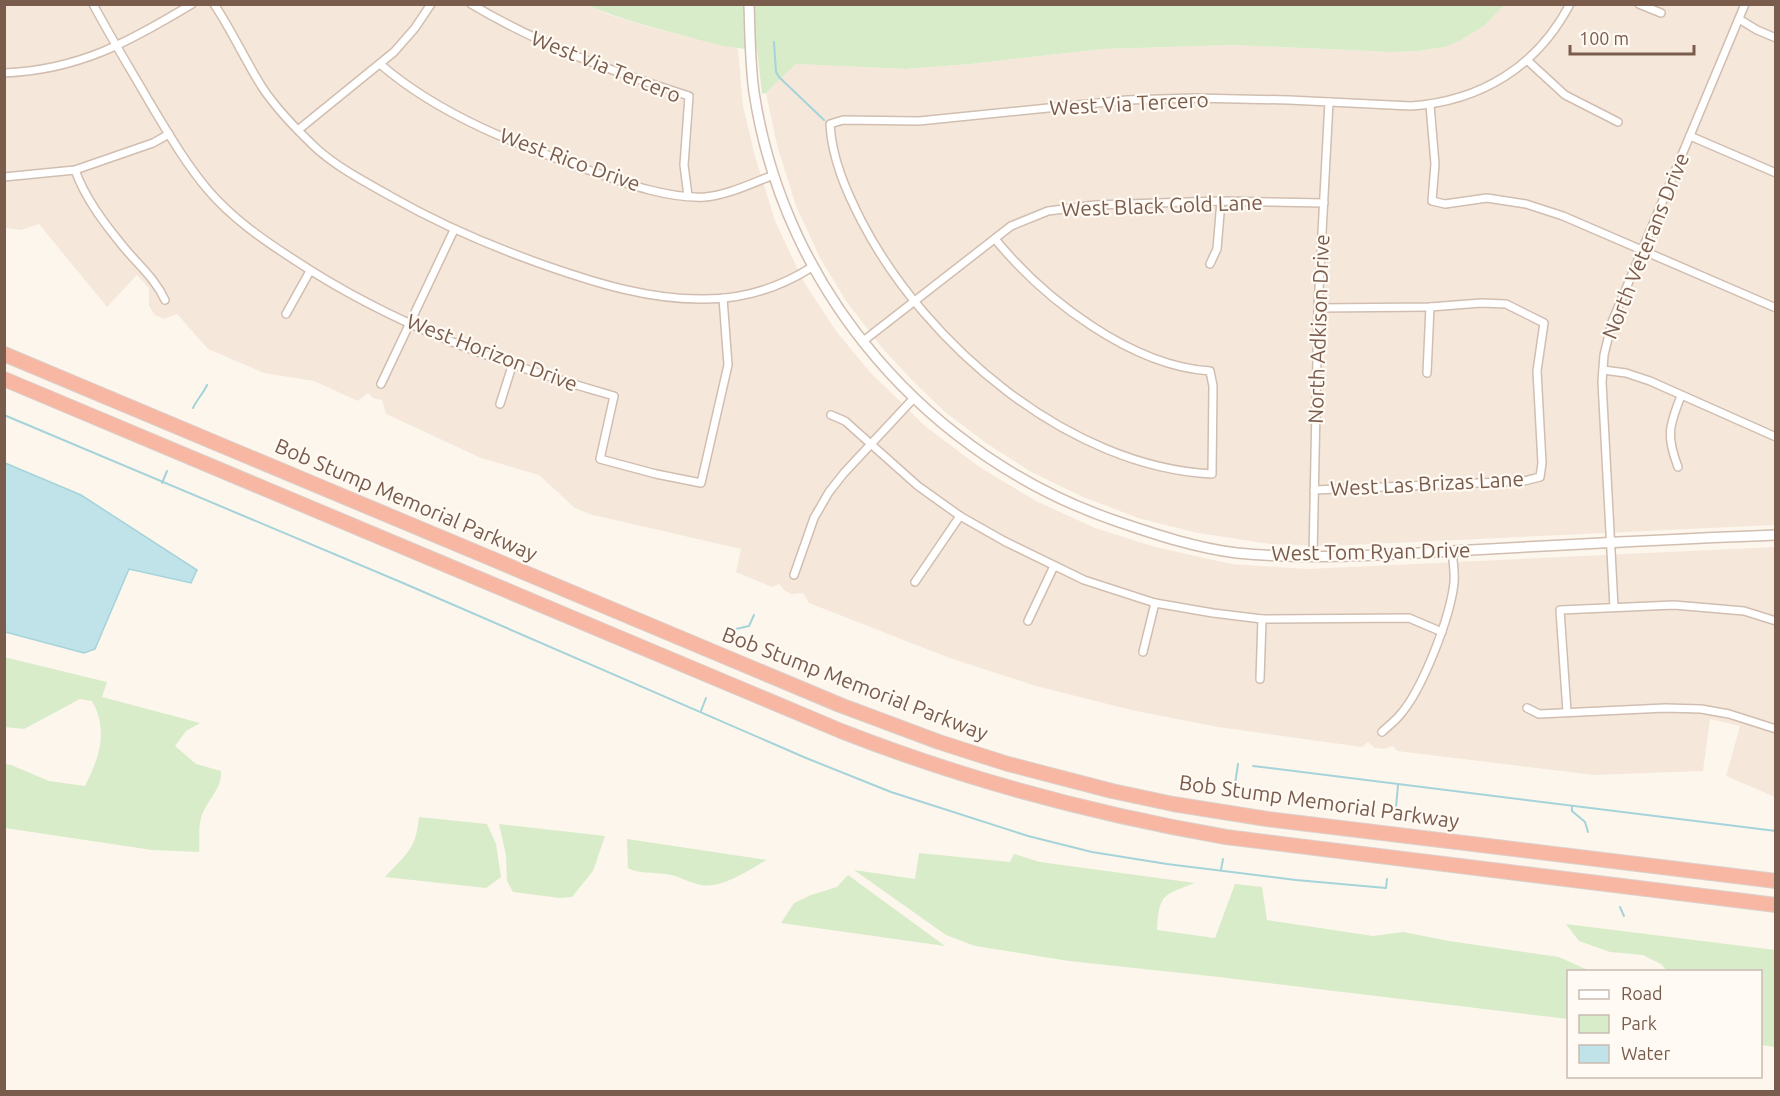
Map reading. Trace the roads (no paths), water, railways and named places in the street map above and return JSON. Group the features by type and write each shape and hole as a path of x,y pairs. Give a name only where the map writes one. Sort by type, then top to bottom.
{"highway":[{"name":"Bob Stump Memorial Parkway","path":"4,354 840,705 919,735 1008,764 1133,795 1244,815 1776,881"},
{"name":"Bob Stump Memorial Parkway","path":"4,379 841,731 928,763 989,782 1092,810 1226,837 1776,905"}],"street":[{"name":"West Horizon Drive","path":"93,4 168,134 209,190 241,222 310,271 437,337 512,366 614,396 600,459 636,470 701,483 728,365 723,298"},
{"path":"4,74 76,63 136,38 192,4"},
{"path":"214,4 263,88 282,114 318,150 384,193 454,230 511,253 601,284 651,295 702,299 752,294 793,280 812,267"},
{"path":"298,130 394,52 415,28 431,4"},
{"name":"West Via Tercero","path":"471,4 513,29 576,57 689,96 684,165 688,195"},
{"name":"West Tom Ryan Drive","path":"749,4 754,92 774,175 812,267 837,308 862,342 913,399 990,458 1067,503 1145,531 1190,544 1235,552 1313,557 1776,535"},
{"name":"West Via Tercero","path":"914,302 876,249 846,189 831,145 830,124 843,120 919,121 1127,100 1194,98 1430,105 1457,100 1505,78 1528,61 1562,20 1570,4"},
{"path":"1639,4 1661,13"},
{"name":"North Veterans Drive","path":"1614,607 1604,356 1612,322 1745,4"},
{"path":"1739,19 1776,38"},
{"path":"1528,61 1565,95 1618,122"},
{"name":"West Rico Drive","path":"380,64 402,83 450,111 535,151 633,185 667,193 705,197 774,175"},
{"name":"North Adkison Drive","path":"1313,557 1318,308 1329,102"},
{"path":"1430,105 1435,164 1431,201 1445,204 1487,198 1526,204 1563,216 1776,308"},
{"path":"4,177 75,171 153,144 168,134"},
{"path":"1690,136 1776,173"},
{"path":"75,171 81,188 98,213 122,245 158,284 165,300"},
{"path":"1210,264 1217,249 1221,201"},
{"name":"West Black Gold Lane","path":"862,342 1011,226 1048,211 1095,206 1221,201 1324,203"},
{"path":"381,384 454,230"},
{"path":"914,302 928,319 997,385 1041,415 1130,458 1160,468 1212,474 1213,386 1210,371 1187,370 1150,358 1119,343 1061,303 1012,260 995,239"},
{"path":"286,314 310,271"},
{"name":"West Las Brizas Lane","path":"1314,490 1524,481 1540,477 1542,463 1537,371 1544,322 1506,304 1481,303 1430,307"},
{"path":"1318,308 1430,307 1427,373"},
{"path":"500,404 512,366"},
{"path":"1603,370 1634,376 1776,437"},
{"path":"1678,467 1669,440 1674,414 1681,396"},
{"path":"794,575 814,518 829,492 913,399"},
{"path":"831,415 845,421 918,486 960,516 1054,567 1084,580 1155,603 1262,620 1409,618 1442,632"},
{"path":"915,582 960,516"},
{"path":"1382,732 1399,716 1415,693 1442,632 1450,606 1454,581 1452,551"},
{"path":"1028,621 1054,567"},
{"path":"1143,652 1155,603"},
{"path":"1567,712 1560,610 1674,605 1744,611 1776,621"},
{"path":"1260,679 1262,620"},
{"path":"1527,708 1539,714 1665,708 1701,710 1729,714 1776,729"}],"water":[{"path":"5,463 81,495 197,570 191,583 129,569 95,649 84,653 5,632"}],"waterway":[{"path":"774,42 776,72 779,77 824,120"},
{"path":"193,408 207,385"},
{"path":"4,415 403,583 806,758 891,792 1028,836 1092,852 1296,880 1386,888 1387,879"},
{"path":"162,483 167,471"},
{"path":"733,635 736,629 749,626 754,615"},
{"path":"701,711 706,698"},
{"path":"1234,791 1238,764"},
{"path":"1253,766 1776,831"},
{"path":"1396,808 1398,785"},
{"path":"1572,806 1572,811 1585,822 1588,832"},
{"path":"1221,870 1223,859"},
{"path":"1620,907 1624,916"}]}
